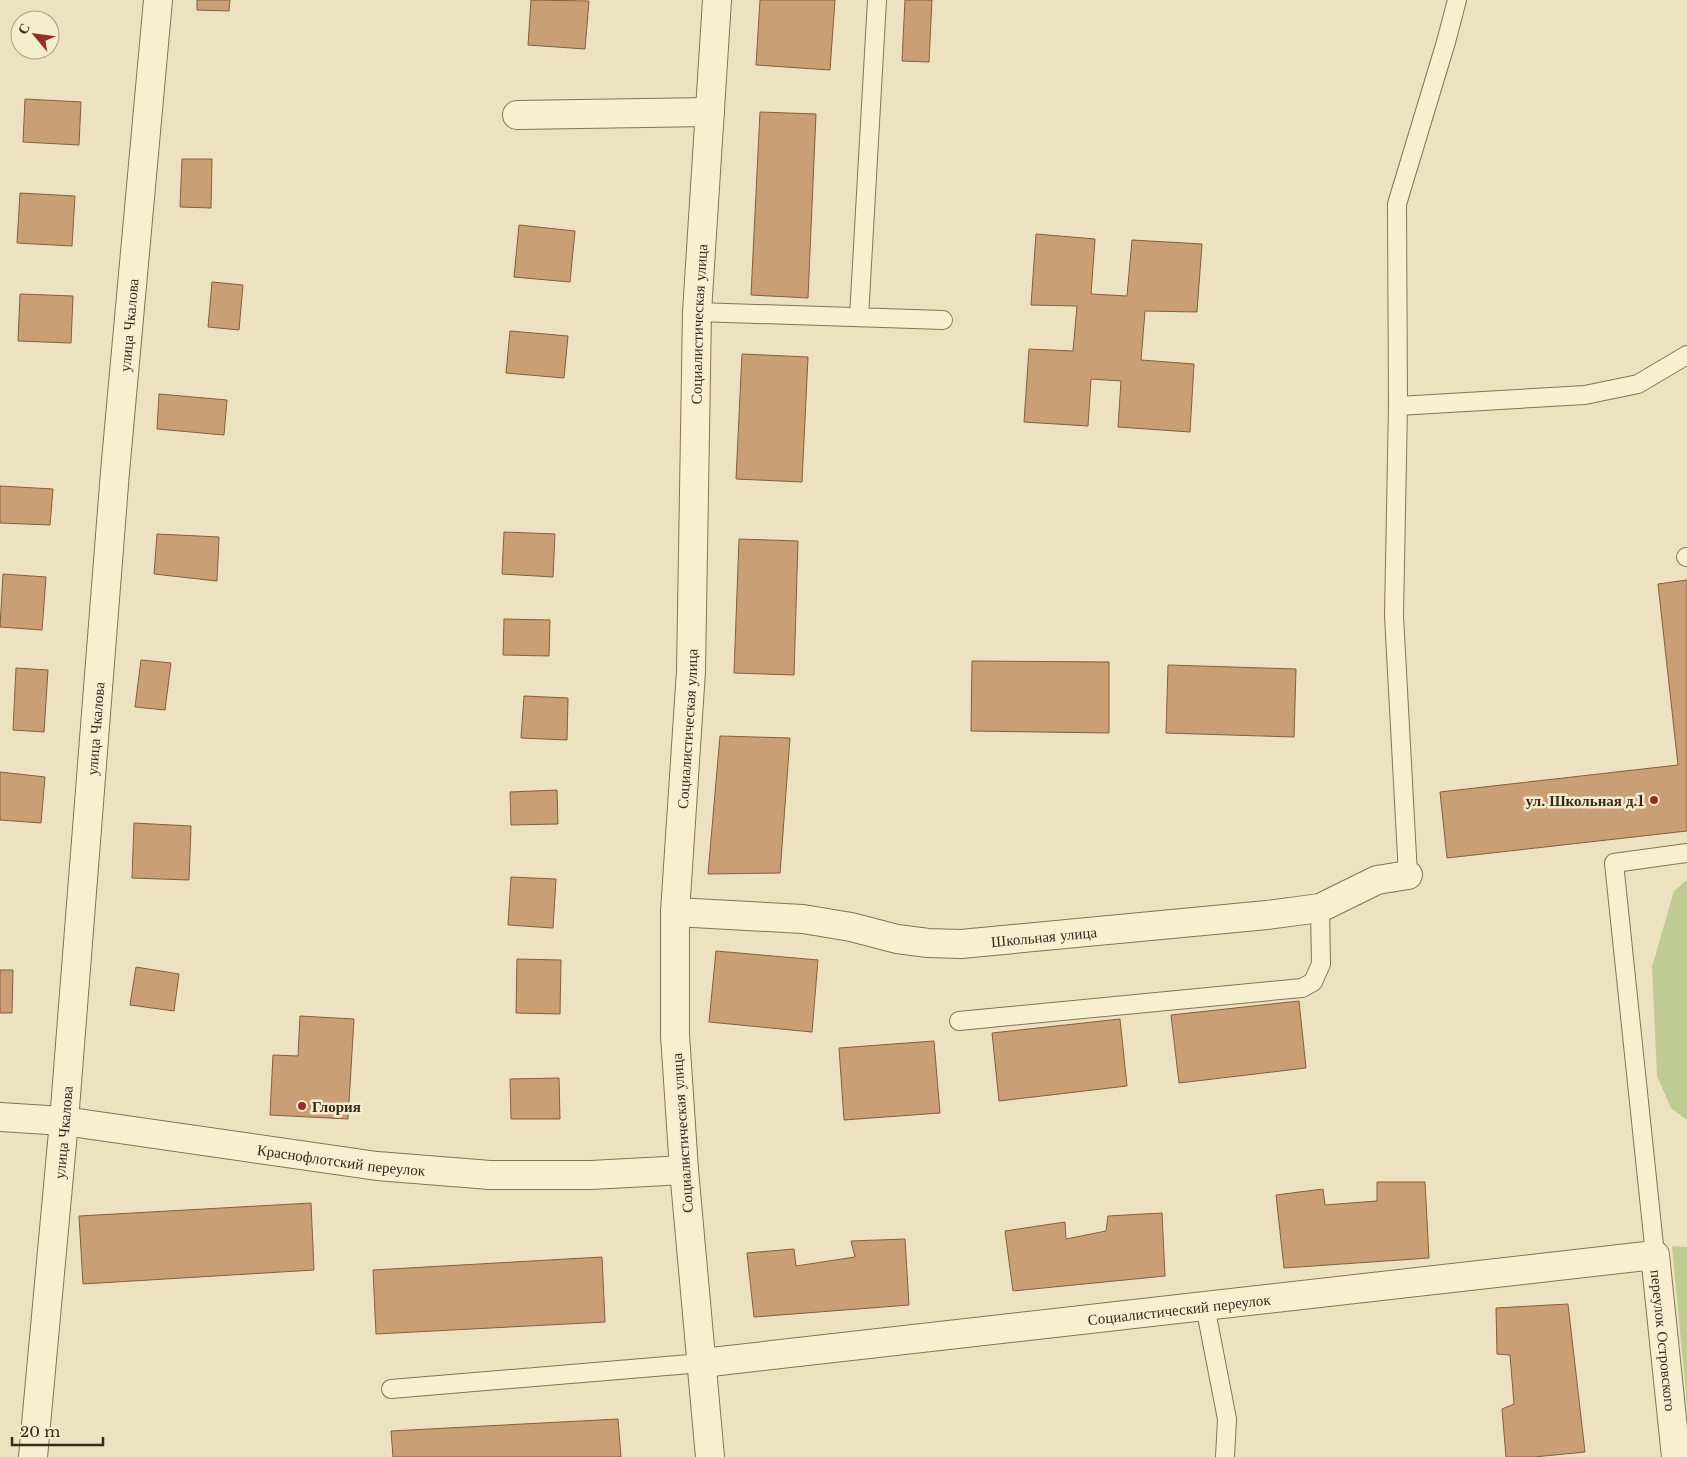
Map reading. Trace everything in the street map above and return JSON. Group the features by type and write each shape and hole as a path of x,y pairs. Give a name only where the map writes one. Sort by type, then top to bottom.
{"street":[{"name":"улица Чкалова","path":"33,1457 64,1121 114,482 158,0"},
{"name":"Социалистическая улица","path":"710,1457 684,1170 675,1036 675,912 691,671 697,312 717,0"},
{"path":"517,115 710,112"},
{"name":"Школьная улица","path":"675,912 803,920 851,927 897,939 928,943 961,944 1257,916 1320,908 1377,880 1408,875"},
{"name":"Краснофлотский переулок","path":"0,1117 64,1121 387,1167 490,1175 592,1175 684,1170"},
{"name":"Социалистический переулок","path":"702,1363 1655,1255"},
{"name":"переулок Островского","path":"1655,1255 1676,1457"}],"lane":[{"path":"859,317 877,0"},
{"path":"1408,875 1394,616 1398,406 1397,204 1457,0"},
{"path":"697,312 943,320"},
{"path":"1398,406 1585,395 1638,384 1687,355"},
{"path":"1655,1255 1614,863 1687,853"},
{"path":"959,1021 1302,988 1313,982 1320,964 1320,908"},
{"path":"1205,1306 1227,1419 1225,1457"},
{"path":"391,1389 702,1363"}],"green space":[{"path":"1687,880 1687,1120 1671,1108 1657,1076 1652,967 1674,891"},
{"path":"1672,1246 1687,1247 1687,1404"}],"building":[{"path":"197,0 230,0 229,11 197,10"},
{"path":"531,0 589,1 585,49 528,45"},
{"path":"760,0 835,0 830,70 756,65"},
{"path":"905,0 932,0 929,62 902,61"},
{"path":"25,99 81,102 79,145 23,142"},
{"path":"760,112 816,114 808,298 751,295"},
{"path":"182,159 212,159 211,208 180,207"},
{"path":"20,193 75,196 72,246 17,243"},
{"path":"519,225 575,231 570,282 514,277"},
{"path":"1036,234 1095,239 1091,294 1127,296 1132,240 1202,244 1197,312 1145,311 1141,360 1194,364 1190,432 1118,427 1121,381 1091,379 1088,426 1024,422 1029,349 1073,351 1077,306 1031,305"},
{"path":"212,282 243,285 239,330 208,327"},
{"path":"20,294 73,296 71,343 18,341"},
{"path":"510,331 568,336 564,378 506,373"},
{"path":"742,354 808,357 802,482 736,479"},
{"path":"159,394 227,400 224,435 157,429"},
{"path":"0,486 53,489 50,525 0,523"},
{"path":"504,532 555,534 553,577 502,574"},
{"path":"157,534 219,537 217,581 154,574"},
{"path":"739,539 798,541 794,675 734,673"},
{"path":"3,574 46,577 42,630 0,627"},
{"path":"1687,580 1687,831 1447,858 1440,792 1678,765 1658,584"},
{"path":"504,619 550,620 549,656 503,655"},
{"path":"141,660 171,663 165,710 135,707"},
{"path":"972,661 1109,662 1109,733 971,731"},
{"path":"1168,665 1296,669 1294,737 1166,733"},
{"path":"16,668 48,670 44,732 13,730"},
{"path":"524,696 568,698 567,740 521,738"},
{"path":"720,736 790,738 780,873 708,874"},
{"path":"0,772 45,777 41,823 0,820"},
{"path":"557,790 558,824 511,825 510,792"},
{"path":"134,823 191,826 189,880 132,878"},
{"path":"511,877 556,879 553,928 508,925"},
{"path":"716,951 818,960 812,1032 709,1022"},
{"path":"517,959 561,960 560,1014 516,1013"},
{"path":"136,967 179,974 174,1011 130,1005"},
{"path":"0,970 13,970 12,1013 0,1013"},
{"path":"1299,1001 1306,1068 1179,1083 1171,1015"},
{"path":"300,1016 354,1019 348,1119 270,1115 273,1055 298,1056"},
{"path":"1120,1019 1127,1086 999,1101 992,1033"},
{"path":"934,1041 940,1113 844,1120 839,1048"},
{"path":"559,1078 560,1119 511,1119 510,1079"},
{"path":"1377,1182 1425,1182 1429,1258 1284,1268 1276,1195 1323,1189 1325,1205 1377,1201"},
{"path":"311,1203 314,1270 83,1284 79,1216"},
{"path":"1162,1213 1165,1276 1013,1291 1005,1231 1065,1222 1066,1239 1106,1231 1108,1216"},
{"path":"905,1239 909,1305 754,1317 747,1253 794,1249 796,1266 855,1257 851,1241"},
{"path":"602,1257 605,1322 376,1334 373,1270"},
{"path":"1568,1304 1585,1452 1534,1457 1506,1457 1502,1409 1514,1404 1510,1355 1497,1354 1496,1308"},
{"path":"618,1419 621,1457 393,1457 391,1431"}],"place":[{"name":"ул. Школьная д.1","path":"1654,800"},
{"name":"Глория","path":"302,1106"}]}
